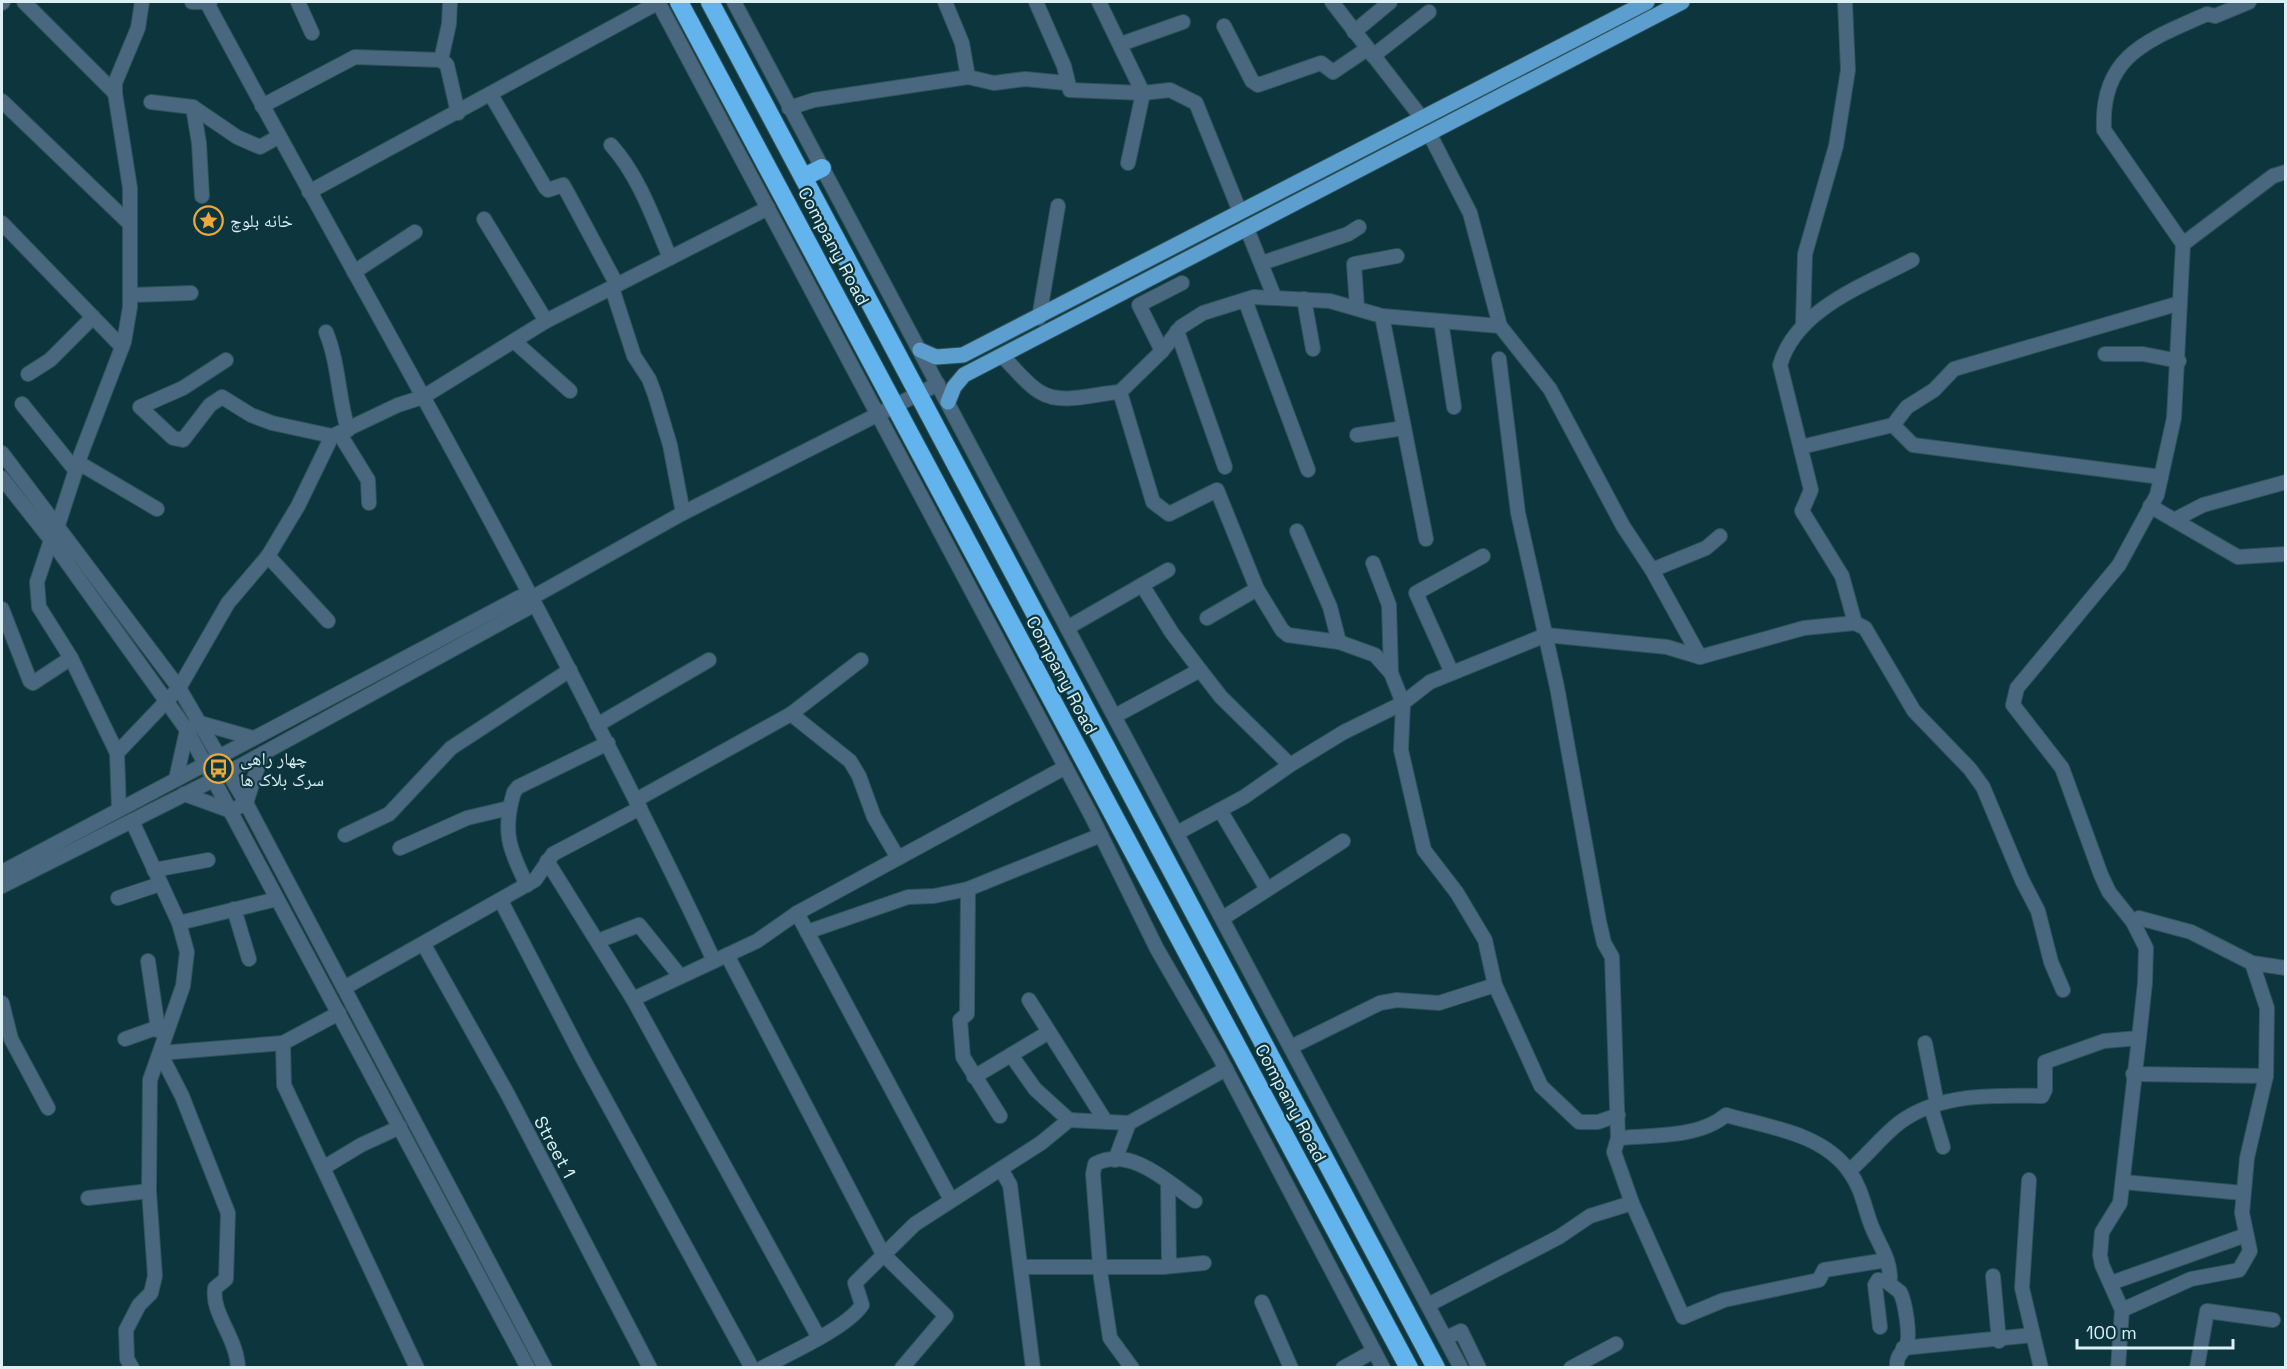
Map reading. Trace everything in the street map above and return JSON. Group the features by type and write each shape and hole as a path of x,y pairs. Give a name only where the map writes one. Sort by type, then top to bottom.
{"highway":[{"name":"Company Road","path":"679,2 1409,1368"},
{"name":"Company Road","path":"710,2 1436,1368"},
{"path":"804,177 822,168"}],"main road":[{"path":"920,350 936,357 963,355 1039,318 1468,92 1647,2"},
{"path":"948,402 954,387 964,375 1682,2"},
{"path":"1468,92 1477,108"}],"street":[{"path":"24,2 115,93"},
{"path":"58,525 122,347 131,295 130,224 125,152 115,83 138,28 142,2"},
{"path":"192,2 208,2 278,137 533,597 676,878 714,961"},
{"path":"298,2 312,33"},
{"path":"450,2 449,24 441,60 449,73 458,113"},
{"path":"309,192 659,2 876,415 1101,835 1158,949 1226,1069 1383,1368"},
{"path":"734,2 1461,1368"},
{"path":"945,2 962,43 968,77"},
{"path":"1036,2 1064,66 1066,83 1070,90 1143,93 1170,90 1197,103 1240,212"},
{"path":"1099,2 1143,93 1128,163"},
{"path":"1332,2 1420,117"},
{"path":"1354,32 1390,2"},
{"path":"1803,324 1805,254 1836,146 1848,70 1845,2"},
{"path":"2118,1368 2122,1310 2112,1283 2102,1265 2102,1232 2120,1203 2145,983 2146,948 2133,922 2109,892 2101,875 2062,768 2013,705 2017,688 2119,565 2157,495 2174,418 2179,361 2183,244 2104,130 2103,110 2108,93 2128,55 2147,41 2207,14 2215,16 2248,2"},
{"path":"1224,26 1252,81 1258,85 1321,63 1333,72 1370,52 1429,12"},
{"path":"1121,44 1184,22"},
{"path":"262,106 355,57 441,60"},
{"path":"789,108 814,100 968,77 994,82 1025,79 1066,83"},
{"path":"491,95 545,187 548,190 562,185 566,190 614,286 634,356 649,379 655,395 670,445 683,513"},
{"path":"2,101 130,224"},
{"path":"150,102 193,107 249,144 260,147 278,137"},
{"path":"193,107 199,143 202,196"},
{"path":"1429,133 1470,213 1500,326 1550,389 1623,526 1652,570 1700,657"},
{"path":"611,146 622,157 636,183 670,258"},
{"path":"2183,244 2273,176 2286,172"},
{"path":"1039,318 1058,206"},
{"path":"226,360 183,388 140,407 178,440 183,440 210,405 222,397 251,415 272,423 340,433 398,405 423,397 546,321 768,208"},
{"path":"484,219 546,321"},
{"path":"2,223 122,347"},
{"path":"1262,262 1348,234 1359,227"},
{"path":"1247,229 1274,296"},
{"path":"354,272 415,232"},
{"path":"1357,307 1354,264 1397,256"},
{"path":"1856,623 1842,576 1802,511 1811,490 1780,365 1784,351 1803,324 1845,296 1912,260"},
{"path":"1162,351 1138,305 1182,284"},
{"path":"131,295 191,293"},
{"path":"1002,356 1041,393 1077,398 1098,393 1120,392 1162,351 1177,331 1203,313 1245,300 1274,296 1304,299 1357,307 1382,316 1500,326"},
{"path":"1304,299 1313,349"},
{"path":"1245,300 1308,470"},
{"path":"1801,447 1893,425 1907,407 1934,390 1954,369 2180,303"},
{"path":"1382,316 1426,539"},
{"path":"28,374 50,360 93,317"},
{"path":"1441,321 1455,407"},
{"path":"1177,331 1225,467"},
{"path":"117,753 169,702 179,688 228,603 268,556 340,433 336,356 326,332"},
{"path":"515,342 570,391"},
{"path":"2104,354 2143,354 2179,361"},
{"path":"1498,359 1518,513 1546,635 1599,921 1604,944 1611,957 1618,1115 1618,1138 1614,1152 1632,1203 1683,1317 1724,1300 1819,1280 1824,1270 1887,1260"},
{"path":"2,872 520,597 533,597 683,513 938,384"},
{"path":"1120,392 1153,502 1169,514 1217,490 1257,589 1268,610 1288,635 1339,642 1375,655 1391,673 1403,703 1401,750 1424,850 1457,893 1481,933 1487,946 1495,985 1541,1086 1579,1122 1598,1122 1618,1115"},
{"path":"22,404 77,467 157,509"},
{"path":"1893,425 1912,445 2162,477"},
{"path":"1357,435 1404,429"},
{"path":"340,433 368,480 369,503"},
{"path":"2,453 179,688 220,756 544,1368"},
{"path":"2,478 51,540 187,730 528,1368"},
{"path":"2174,520 2203,505 2286,482"},
{"path":"2150,506 2238,557 2286,554"},
{"path":"1297,531 1330,607 1339,642"},
{"path":"1652,570 1706,548 1720,536"},
{"path":"51,540 37,582 39,607 71,658 117,753 119,809"},
{"path":"268,556 328,621"},
{"path":"1452,673 1416,593 1483,556"},
{"path":"1372,563 1389,605 1391,673"},
{"path":"1067,628 1168,570"},
{"path":"1142,585 1172,633 1221,697 1290,765"},
{"path":"1207,618 1257,589"},
{"path":"2,886 214,780 528,608 533,597"},
{"path":"2,609 33,683 71,658"},
{"path":"1177,833 1244,797 1344,732 1403,703 1430,682 1546,635 1667,647 1700,657 1804,628 1856,623 1865,628 1914,711 1970,769 1983,787 2022,880 2038,911 2051,962 2063,990"},
{"path":"597,725 709,660"},
{"path":"344,988 424,945 535,880 547,861 572,842 790,714 861,660"},
{"path":"345,835 389,814 451,748 570,670"},
{"path":"1115,716 1200,670"},
{"path":"790,714 850,761 859,776 874,818 898,858"},
{"path":"176,779 187,730 200,723 253,738"},
{"path":"527,885 511,853 506,831 509,808 518,787 608,743"},
{"path":"184,794 231,811 246,803 261,754"},
{"path":"633,999 757,941 797,913 1064,768"},
{"path":"400,848 467,818 509,808"},
{"path":"1220,810 1267,889"},
{"path":"132,821 179,923 187,952 183,986 163,1031 160,1053 150,1080 149,1191 155,1276 151,1293 139,1305 126,1330 127,1359 132,1368"},
{"path":"807,932 908,897 934,896 968,889 1101,835"},
{"path":"1222,918 1342,841"},
{"path":"154,870 208,860"},
{"path":"547,861 633,999 819,1338"},
{"path":"118,898 160,884"},
{"path":"968,889 967,1014 960,1020 963,1056 1000,1116"},
{"path":"179,923 277,899"},
{"path":"501,901 582,1057 752,1368"},
{"path":"234,909 249,959"},
{"path":"797,913 951,1200"},
{"path":"2133,922 2139,918 2181,928 2252,963 2286,968"},
{"path":"598,941 639,925 680,976"},
{"name":"Street 1","path":"424,945 507,1093 650,1368"},
{"path":"727,955 883,1254 946,1316 905,1367"},
{"path":"148,961 163,1031"},
{"path":"2122,1310 2190,1279 2239,1270 2250,1251 2242,1213 2243,1193 2257,1107 2266,1076 2267,1008 2252,963"},
{"path":"1291,1047 1380,1003 1397,1000 1439,1003 1495,985"},
{"path":"1029,1000 1106,1122"},
{"path":"2,1003 11,1039 48,1108"},
{"path":"160,1053 284,1044 339,1013"},
{"path":"125,1039 163,1031"},
{"path":"974,1077 1049,1032"},
{"path":"1849,1171 1900,1123 1934,1106 1964,1098 2042,1096 2046,1090 2045,1062 2104,1041 2139,1038"},
{"path":"1925,1043 1934,1106 1943,1147"},
{"path":"284,1044 284,1085 417,1368"},
{"path":"160,1053 183,1096 228,1213 226,1279 215,1288 214,1299 234,1340 238,1368"},
{"path":"1011,1055 1035,1089 1069,1120 1129,1123 1226,1069"},
{"path":"2133,1074 2266,1076"},
{"path":"1618,1138 1700,1129 1715,1125 1726,1115 1811,1140 1849,1171 1865,1202 1870,1222 1887,1260 1890,1278 1886,1281"},
{"path":"762,1368 819,1338 857,1313 862,1305 855,1283 915,1224 1041,1143 1069,1120"},
{"path":"1115,1160 1129,1123"},
{"path":"323,1168 361,1145 400,1127"},
{"path":"1132,1368 1110,1338 1100,1266 1093,1174 1095,1164 1102,1160 1115,1160 1146,1166 1195,1202"},
{"path":"1001,1168 1010,1185 1033,1368"},
{"path":"2030,1180 2022,1288 2040,1368"},
{"path":"1168,1182 1169,1266"},
{"path":"2123,1182 2243,1193"},
{"path":"88,1198 149,1191"},
{"path":"1428,1305 1559,1237 1590,1216 1632,1203"},
{"path":"2112,1283 2247,1235"},
{"path":"1022,1267 1169,1266 1204,1263"},
{"path":"1993,1276 1999,1341"},
{"path":"1880,1327 1875,1286 1878,1280 1886,1281 1903,1297 1908,1336 1899,1353 1897,1368"},
{"path":"1262,1302 1291,1368"},
{"path":"2197,1368 2207,1311 2273,1320"},
{"path":"1446,1338 1461,1331 1479,1368"},
{"path":"1903,1348 1999,1341 2033,1335"},
{"path":"1571,1368 1616,1344"},
{"path":"1343,1368 1374,1351"}],"place":[{"name":"خانه بلوچ","path":"209,220"},
{"name":"چهار راهی سرک بلاک ها","path":"219,768"}]}
